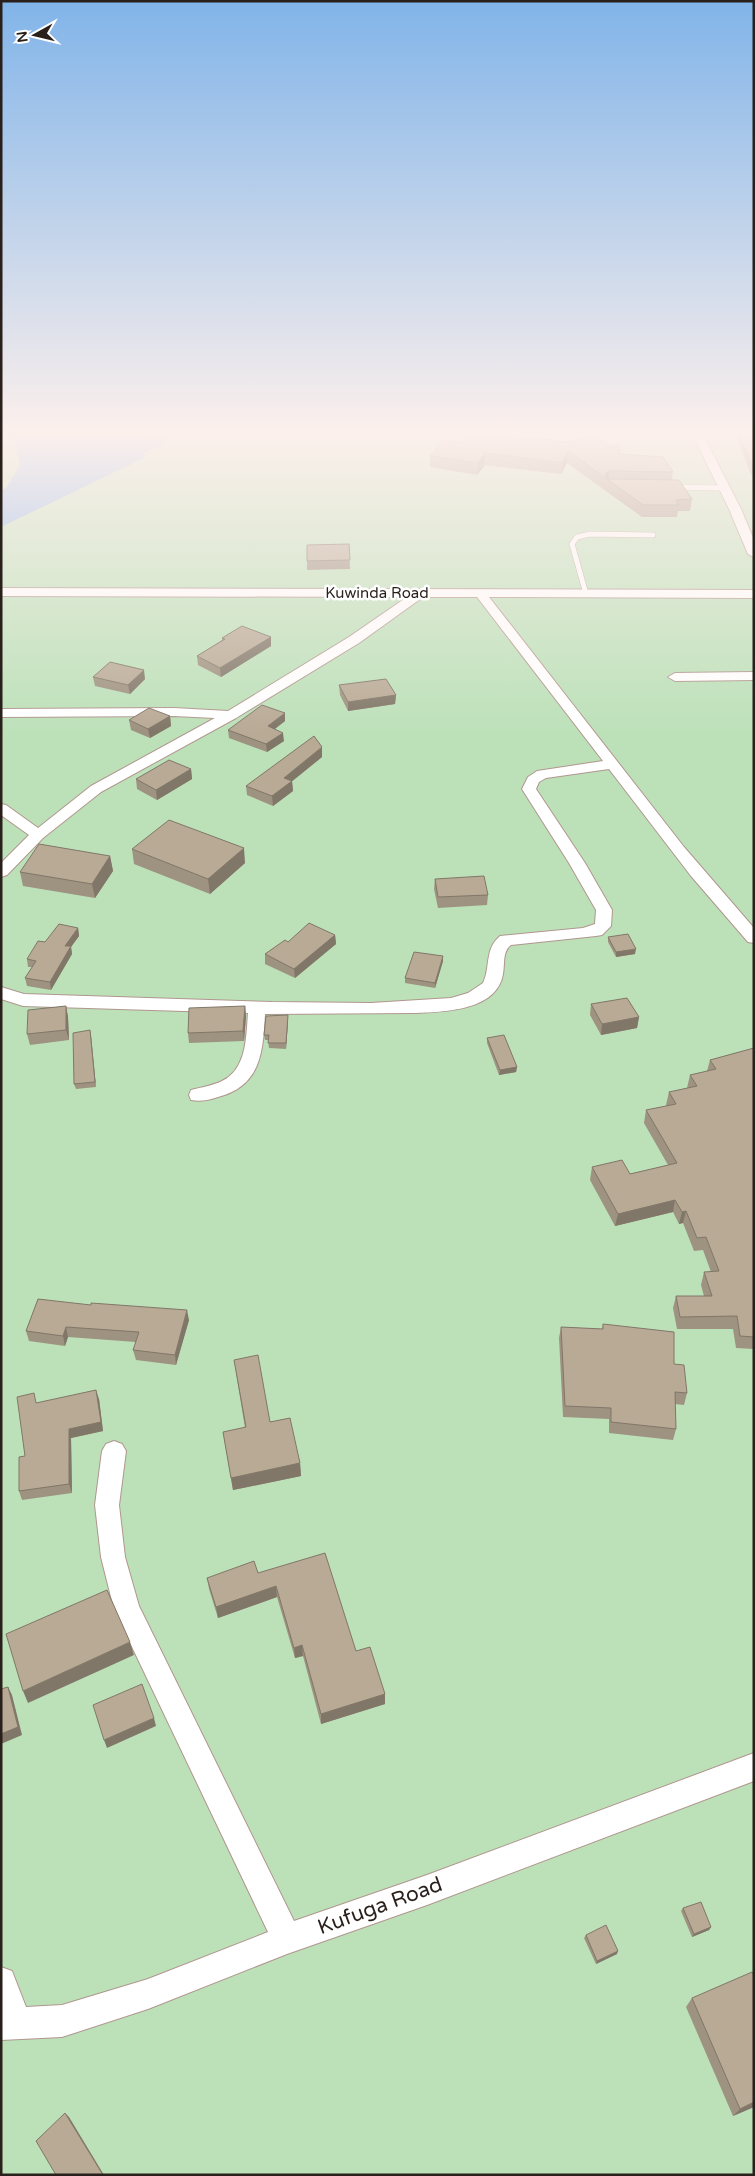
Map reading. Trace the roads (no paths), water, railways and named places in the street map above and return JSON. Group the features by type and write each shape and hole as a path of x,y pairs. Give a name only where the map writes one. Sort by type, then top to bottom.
{"street":[{"path":"743,531 754,554"},
{"name":"Kuwinda Road","path":"1,592 754,594"},
{"path":"480,593 569,711 722,904 754,938"},
{"path":"1,872 38,835 96,789 231,715 354,640 419,594"},
{"path":"674,677 754,676"},
{"path":"1,713 174,712 231,715"},
{"path":"1,992 23,1000 333,1010 437,1006 462,1001 484,991 495,976 496,949 499,944 506,940 596,932 602,926 604,910 529,789 533,780 542,774 612,764"},
{"path":"1,808 38,835"},
{"path":"198,1095 219,1092 232,1085 250,1066 253,1057 257,1008"},
{"path":"114,1452 107,1506 113,1557 127,1609 287,1939"},
{"name":"Kufuga Road","path":"9,2024 62,2021 148,1994 287,1939 427,1890 754,1767"},
{"path":"1,1982 9,2024"}],"lane":[{"path":"586,594 572,544 577,537 590,534 654,535"}]}
